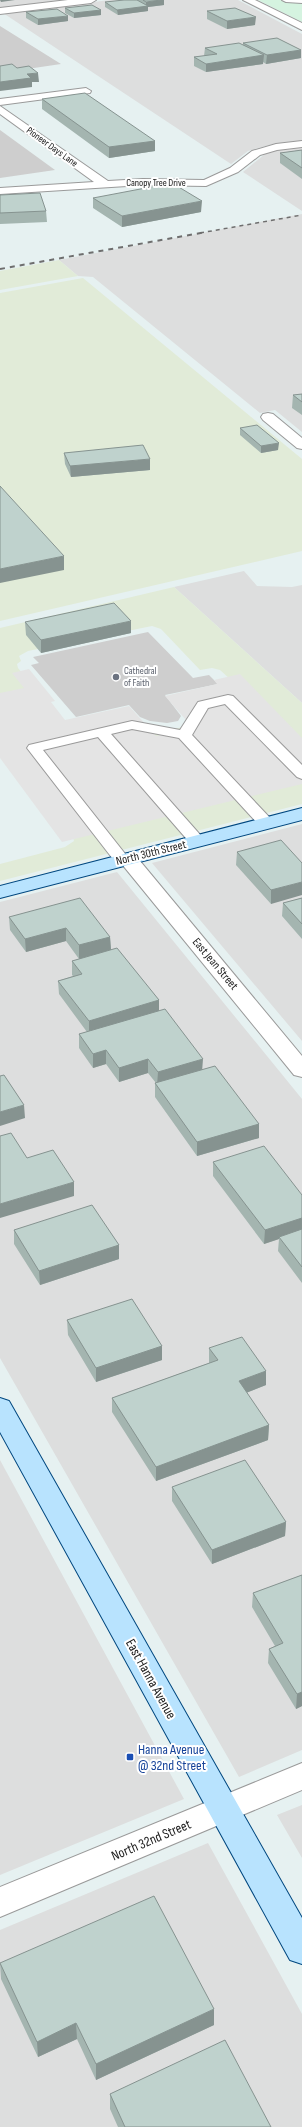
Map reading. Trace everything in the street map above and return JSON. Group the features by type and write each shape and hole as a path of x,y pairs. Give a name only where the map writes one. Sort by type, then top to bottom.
{"street":[{"path":"0,11 91,0"},
{"path":"248,0 302,28"},
{"path":"0,102 86,91"},
{"name":"Pioneer Days Lane","path":"0,109 105,184"},
{"name":"Canopy Tree Drive","path":"0,191 143,182 176,184 206,183 234,170 256,153 276,147 302,144"},
{"path":"268,417 302,445"},
{"name":"North 30th Street","path":"0,892 302,814"},
{"name":"East Jean Street","path":"125,860 302,1070"},
{"name":"East Hanna Avenue","path":"0,1408 302,1949"},
{"name":"North 32nd Street","path":"0,1902 224,1810 302,1776"}],"lane":[{"path":"286,0 302,1"},
{"path":"184,735 203,705 228,699 302,774"},
{"path":"125,860 34,748 132,725 184,735 266,823"},
{"path":"101,732 196,841"}],"shaded area":[{"path":"0,0 72,0 0,8"},
{"path":"110,0 238,0 302,34 302,141 273,144 248,151 231,164 3,13"},
{"path":"258,0 302,0 302,22"},
{"path":"0,26 61,64 0,73"},
{"path":"0,130 55,170 0,178"},
{"path":"302,147 302,211 243,172 265,154 282,149"},
{"path":"302,214 302,432 275,410 260,413 93,277 78,276 59,260"},
{"path":"59,260 78,276 0,290 0,271"},
{"path":"83,278 302,459 302,551 0,621 0,293"},
{"path":"244,571 257,586 292,587 302,585 302,703 174,587"},
{"path":"174,587 302,703 302,804 0,881 0,864 65,847 74,841 73,836 0,744 0,628","holes":["152,626 161,629 200,670 212,668 220,670 231,680 184,727 167,730 130,722 60,722 59,717 18,668 17,664 21,661 19,656 28,651"]},
{"name":"Cathedral of Faith","path":"148,632 193,678 209,675 218,684 165,695 181,716 178,721 167,723 150,721 140,717 129,705 76,717 31,665 39,663 33,657"},
{"path":"29,669 55,701 51,702 65,720 129,706 156,736 193,728 165,696 217,684 214,680 240,674 302,738 302,784 62,842 0,758 0,693 24,688 12,673"},
{"path":"302,824 302,1041 152,863"},
{"path":"117,872 302,1099 302,1750 239,1777 0,1358 0,902"},
{"path":"0,1460 184,1799 0,1875"},
{"path":"302,1805 302,1858 277,1815"},
{"path":"208,1843 302,2014 302,2127 0,2127 0,1930"}],"building":[{"path":"137,0 148,6 117,10 105,2"},
{"path":"143,0 161,0 146,2"},
{"path":"92,5 101,10 74,13 65,8"},
{"path":"235,8 256,17 227,21 207,11"},
{"path":"57,9 68,16 38,19 26,12"},
{"path":"277,38 301,50 267,55 243,43"},
{"path":"239,43 264,55 206,64 194,57 217,54 205,48"},
{"path":"12,64 17,68 29,66 38,73 27,74 31,78 0,82 0,66"},
{"path":"85,93 155,141 109,147 42,99"},
{"path":"302,150 302,168 280,153"},
{"path":"172,183 202,201 122,216 93,198"},
{"path":"40,193 46,211 0,213 0,195"},
{"path":"302,394 302,402 293,395"},
{"path":"257,425 279,443 261,446 240,428"},
{"path":"143,445 150,459 70,466 64,453"},
{"path":"0,486 64,556 0,569"},
{"path":"114,603 131,621 41,640 25,622"},
{"path":"281,840 302,863 302,882 271,890 237,852"},
{"path":"80,898 110,937 79,945 66,928 25,939 9,917"},
{"path":"302,898 302,924 283,903"},
{"path":"117,948 159,1000 89,1021 58,981 82,974 72,961"},
{"path":"165,1009 203,1059 158,1072 148,1059 119,1068 106,1050 93,1054 79,1034"},
{"path":"215,1066 259,1124 197,1142 155,1083"},
{"path":"4,1075 24,1105 0,1112 0,1076"},
{"path":"11,1133 27,1158 53,1150 74,1182 0,1204 0,1136"},
{"path":"264,1146 302,1195 302,1218 265,1230 213,1162"},
{"path":"92,1205 119,1245 39,1271 14,1230"},
{"path":"302,1229 302,1267 279,1237"},
{"path":"132,1299 162,1346 96,1368 67,1320"},
{"path":"242,1337 266,1371 239,1381 269,1425 156,1467 112,1398 218,1360 209,1348"},
{"path":"245,1460 286,1522 212,1550 172,1487"},
{"path":"302,1575 302,1692 297,1694 269,1649 283,1643 253,1593"},
{"path":"154,1896 214,2009 96,2064 76,2023 37,2042 0,1963"},
{"path":"225,2040 271,2127 125,2127 110,2094"}],"railway":[{"path":"200,233 302,215"},
{"path":"0,269 206,232"}],"place":[{"name":"Cathedral of Faith","path":"116,677"},
{"name":"Hanna Avenue @ 32nd Street","path":"130,1757"}]}
